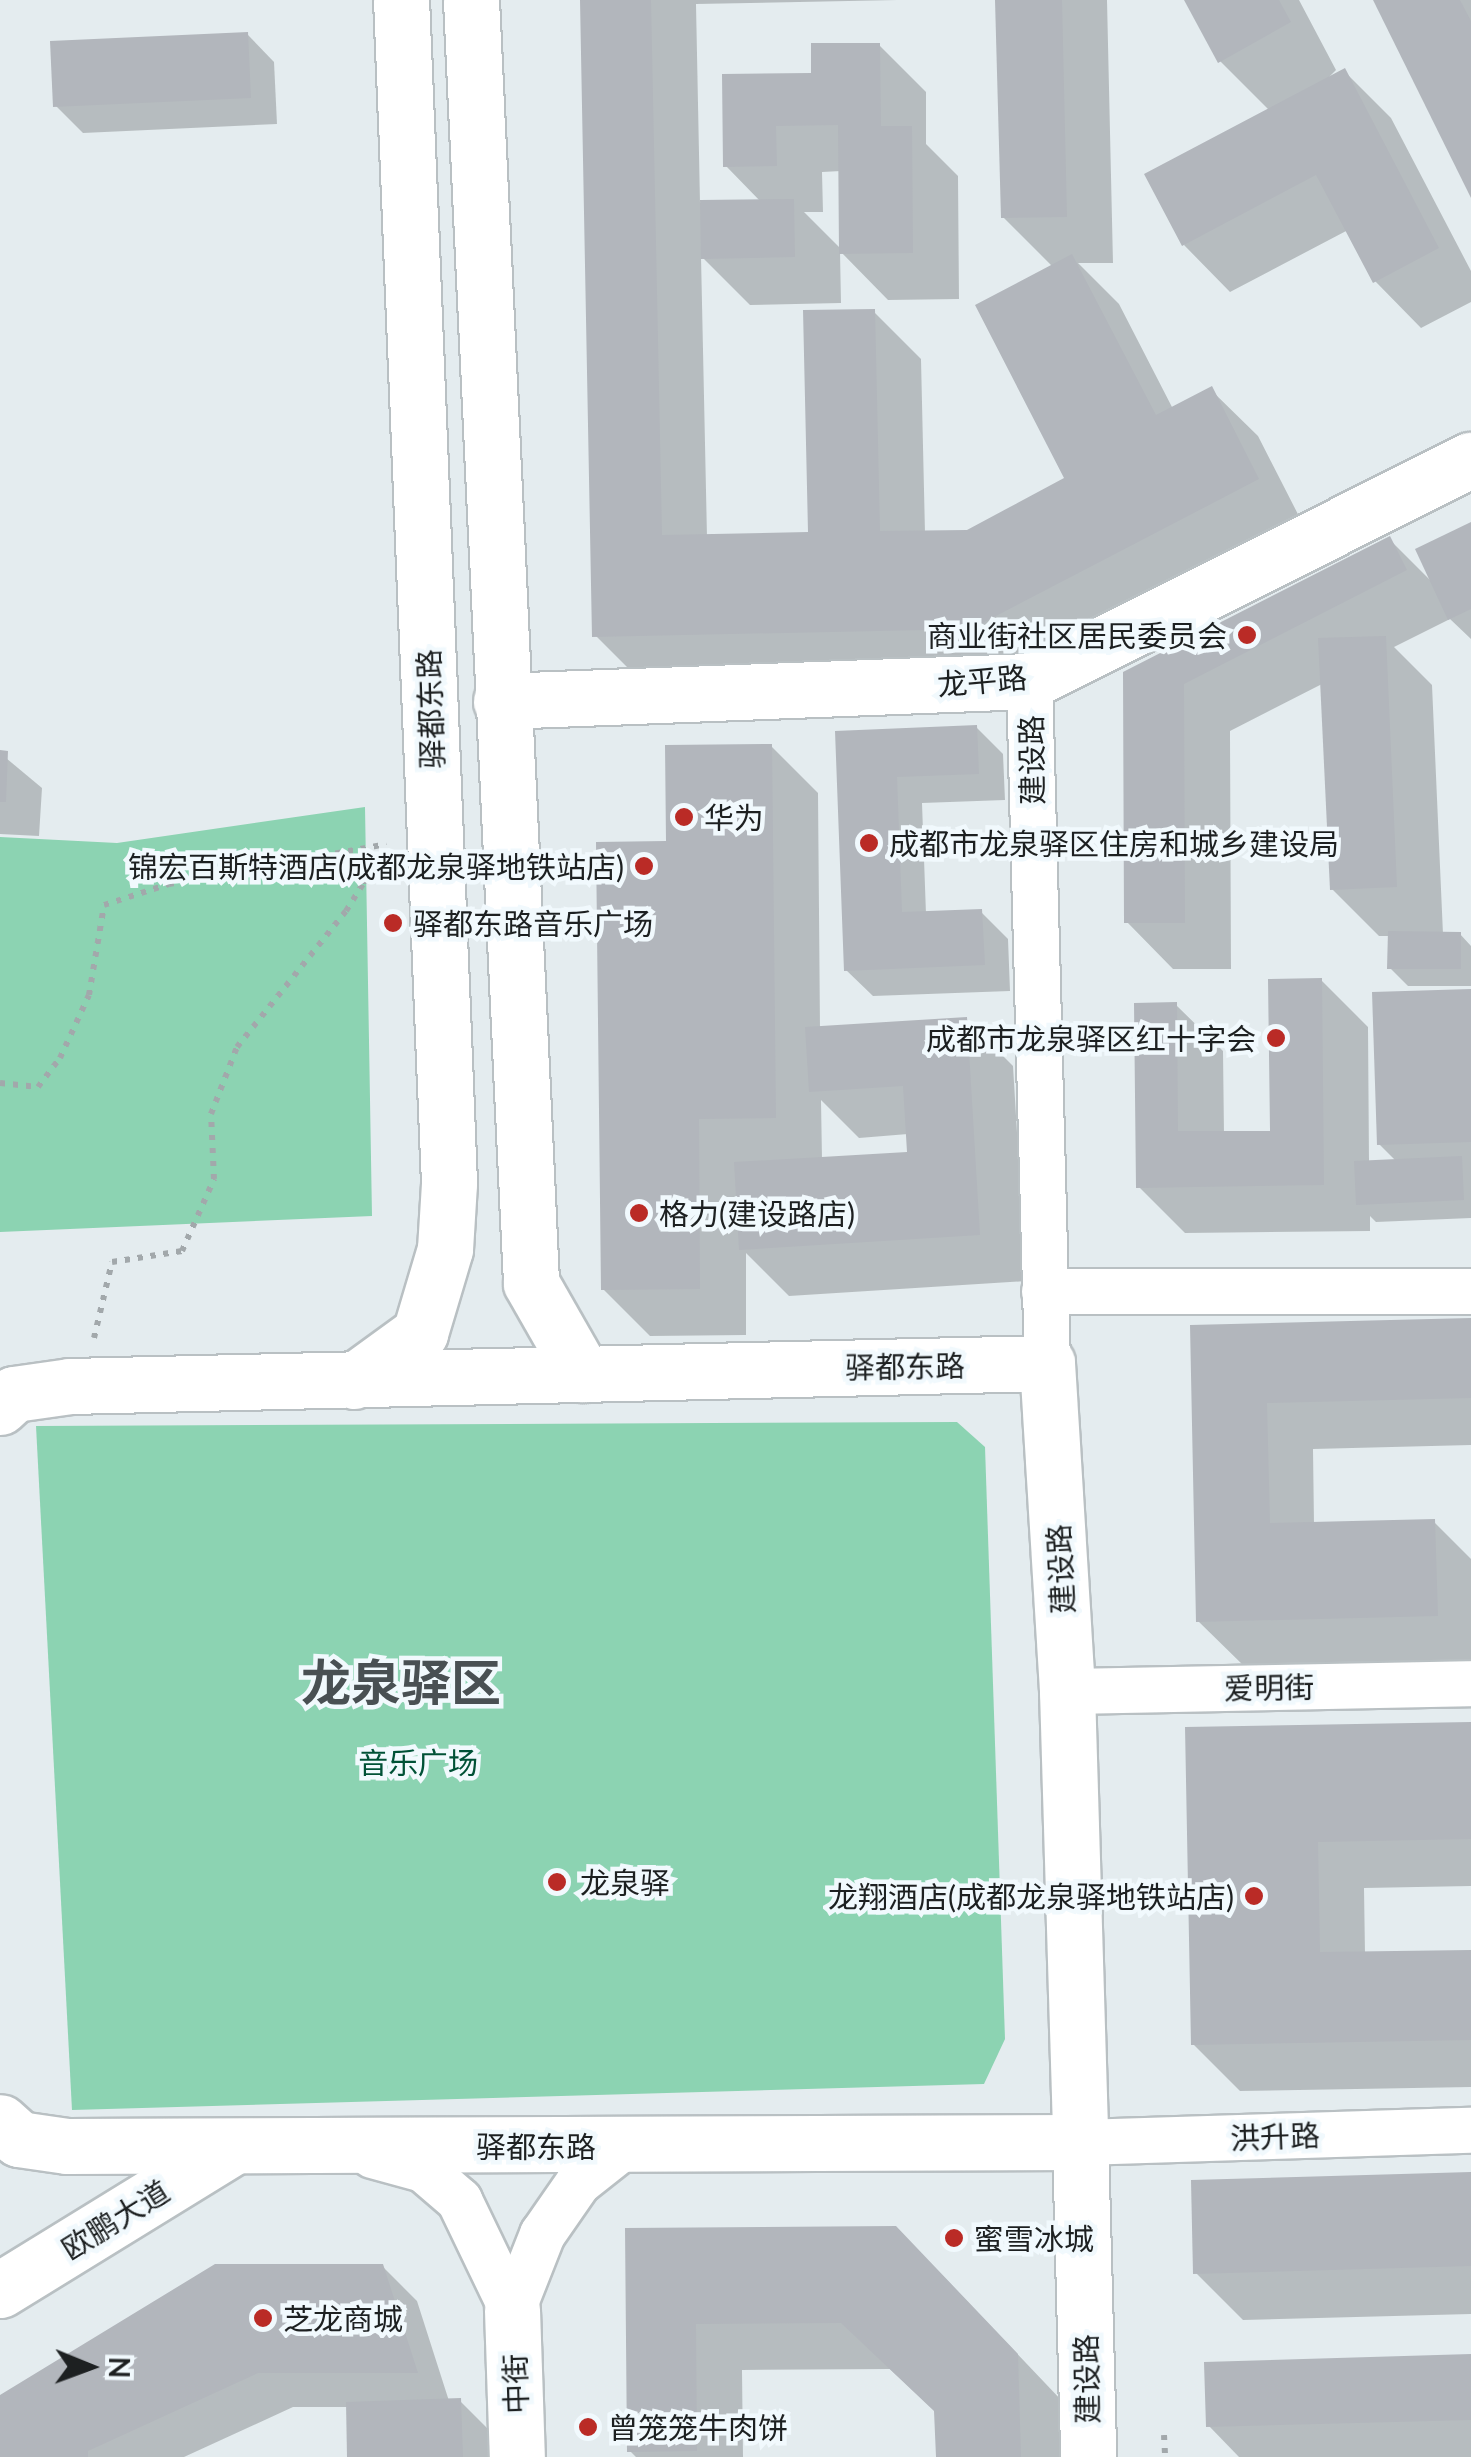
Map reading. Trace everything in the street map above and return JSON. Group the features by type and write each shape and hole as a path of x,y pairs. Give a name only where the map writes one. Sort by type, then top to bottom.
{"main road":[{"name":"驿都东路","path":"354,1380 420,1333 445,1249 449,1183 401,0"},
{"path":"472,0 531,1283 583,1374"},
{"name":"龙平路","path":"502,701 1029,681 1471,460"},
{"name":"驿都东路","path":"5,1398 70,1386 1047,1363"},
{"name":"建设路","path":"1047,1363 1067,1692 1088,2457"},
{"name":"驿都东路","path":"0,2122 18,2140 67,2146 1080,2142"},
{"name":"欧鹏大道","path":"0,2290 231,2148"},
{"name":"中街","path":"512,2310 517,2457"}],"street":[{"name":"建设路","path":"1029,681 1047,1363"},
{"path":"1044,1290 1471,1290"},
{"name":"爱明街","path":"1067,1692 1471,1683"},
{"name":"洪升路","path":"1080,2142 1471,2130"},
{"path":"512,2310 542,2234 578,2182 625,2145"},
{"path":"340,2147 424,2169 459,2200 512,2310"}],"path":[{"path":"0,1083 38,1087 60,1058 90,995 104,906 169,884 435,836"},
{"path":"78,1351 94,1340 112,1262 182,1251 214,1179 211,1114 238,1047 346,911 362,884 370,847"},
{"path":"1164,2435 1164,2457"}],"green space":[{"path":"365,807 372,1216 0,1232 0,837 117,843"},
{"name":"音乐广场","path":"957,1422 985,1447 1005,2039 984,2084 72,2110 36,1426"}],"building":[{"path":"580,0 651,0 662,535 808,532 803,310 875,309 880,531 967,530 1064,478 975,305 1072,254 1156,415 1212,386 1259,479 971,629 592,637"},
{"path":"995,0 1062,0 1067,217 1001,218"},
{"path":"1184,0 1279,0 1291,22 1218,63"},
{"path":"1373,0 1460,0 1471,21 1471,198"},
{"path":"248,32 251,98 53,107 50,41"},
{"path":"811,43 880,43 881,126 912,126 913,253 839,254 838,125 776,126 777,166 723,167 722,74 811,73"},
{"path":"1345,68 1439,248 1373,283 1316,175 1182,246 1144,174"},
{"path":"794,199 795,257 701,259 700,200"},
{"path":"1471,522 1471,609 1448,620 1415,549"},
{"path":"1390,536 1407,570 1184,684 1185,923 1124,923 1123,672"},
{"path":"1386,636 1397,887 1330,890 1318,638"},
{"name":"成都市龙泉驿区住房和城乡建设局","path":"977,725 979,774 897,777 902,912 982,909 985,965 844,971 835,731"},
{"path":"772,744 776,1118 699,1119 700,1289 601,1290 596,842 666,841 665,745"},
{"path":"0,750 8,751 6,802 0,802"},
{"path":"1388,931 1461,932 1461,969 1387,969"},
{"path":"1322,978 1324,1185 1136,1188 1134,1003 1177,1002 1178,1131 1270,1131 1268,979"},
{"path":"1471,989 1471,1142 1377,1145 1372,992"},
{"path":"967,1017 980,1235 739,1250 734,1162 907,1152 903,1086 809,1092 805,1027"},
{"path":"1462,1156 1464,1200 1356,1205 1354,1161"},
{"path":"1471,1318 1471,1398 1267,1403 1270,1523 1435,1519 1438,1616 1196,1622 1190,1325"},
{"name":"龙翔酒店(成都龙泉驿地铁站店)","path":"1471,1722 1471,1839 1318,1842 1320,1952 1471,1950 1471,2040 1191,2045 1185,1727"},
{"path":"1471,2172 1471,2266 1193,2274 1191,2180"},
{"path":"896,2226 1018,2354 1021,2457 936,2457 934,2411 841,2323 696,2324 697,2451 627,2452 625,2228"},
{"name":"芝龙商城","path":"215,2264 383,2264 418,2373 258,2373 88,2451 88,2457 0,2457 0,2395"},
{"path":"1471,2354 1471,2420 1206,2427 1204,2362"},
{"path":"461,2398 463,2457 347,2457 346,2402"}],"place":[{"name":"商业街社区居民委员会","path":"1247,635"},
{"name":"华为","path":"684,817"},
{"name":"成都市龙泉驿区住房和城乡建设局","path":"869,843"},
{"name":"锦宏百斯特酒店(成都龙泉驿地铁站店)","path":"644,866"},
{"name":"驿都东路音乐广场","path":"393,923"},
{"name":"成都市龙泉驿区红十字会","path":"1276,1038"},
{"name":"格力(建设路店)","path":"639,1213"},
{"name":"龙泉驿","path":"557,1882"},
{"name":"龙翔酒店(成都龙泉驿地铁站店)","path":"1254,1896"},
{"name":"蜜雪冰城","path":"954,2238"},
{"name":"芝龙商城","path":"263,2318"},
{"name":"曾笼笼牛肉饼","path":"588,2427"}],"district":[{"name":"龙泉驿区","path":"401,1683"}]}
